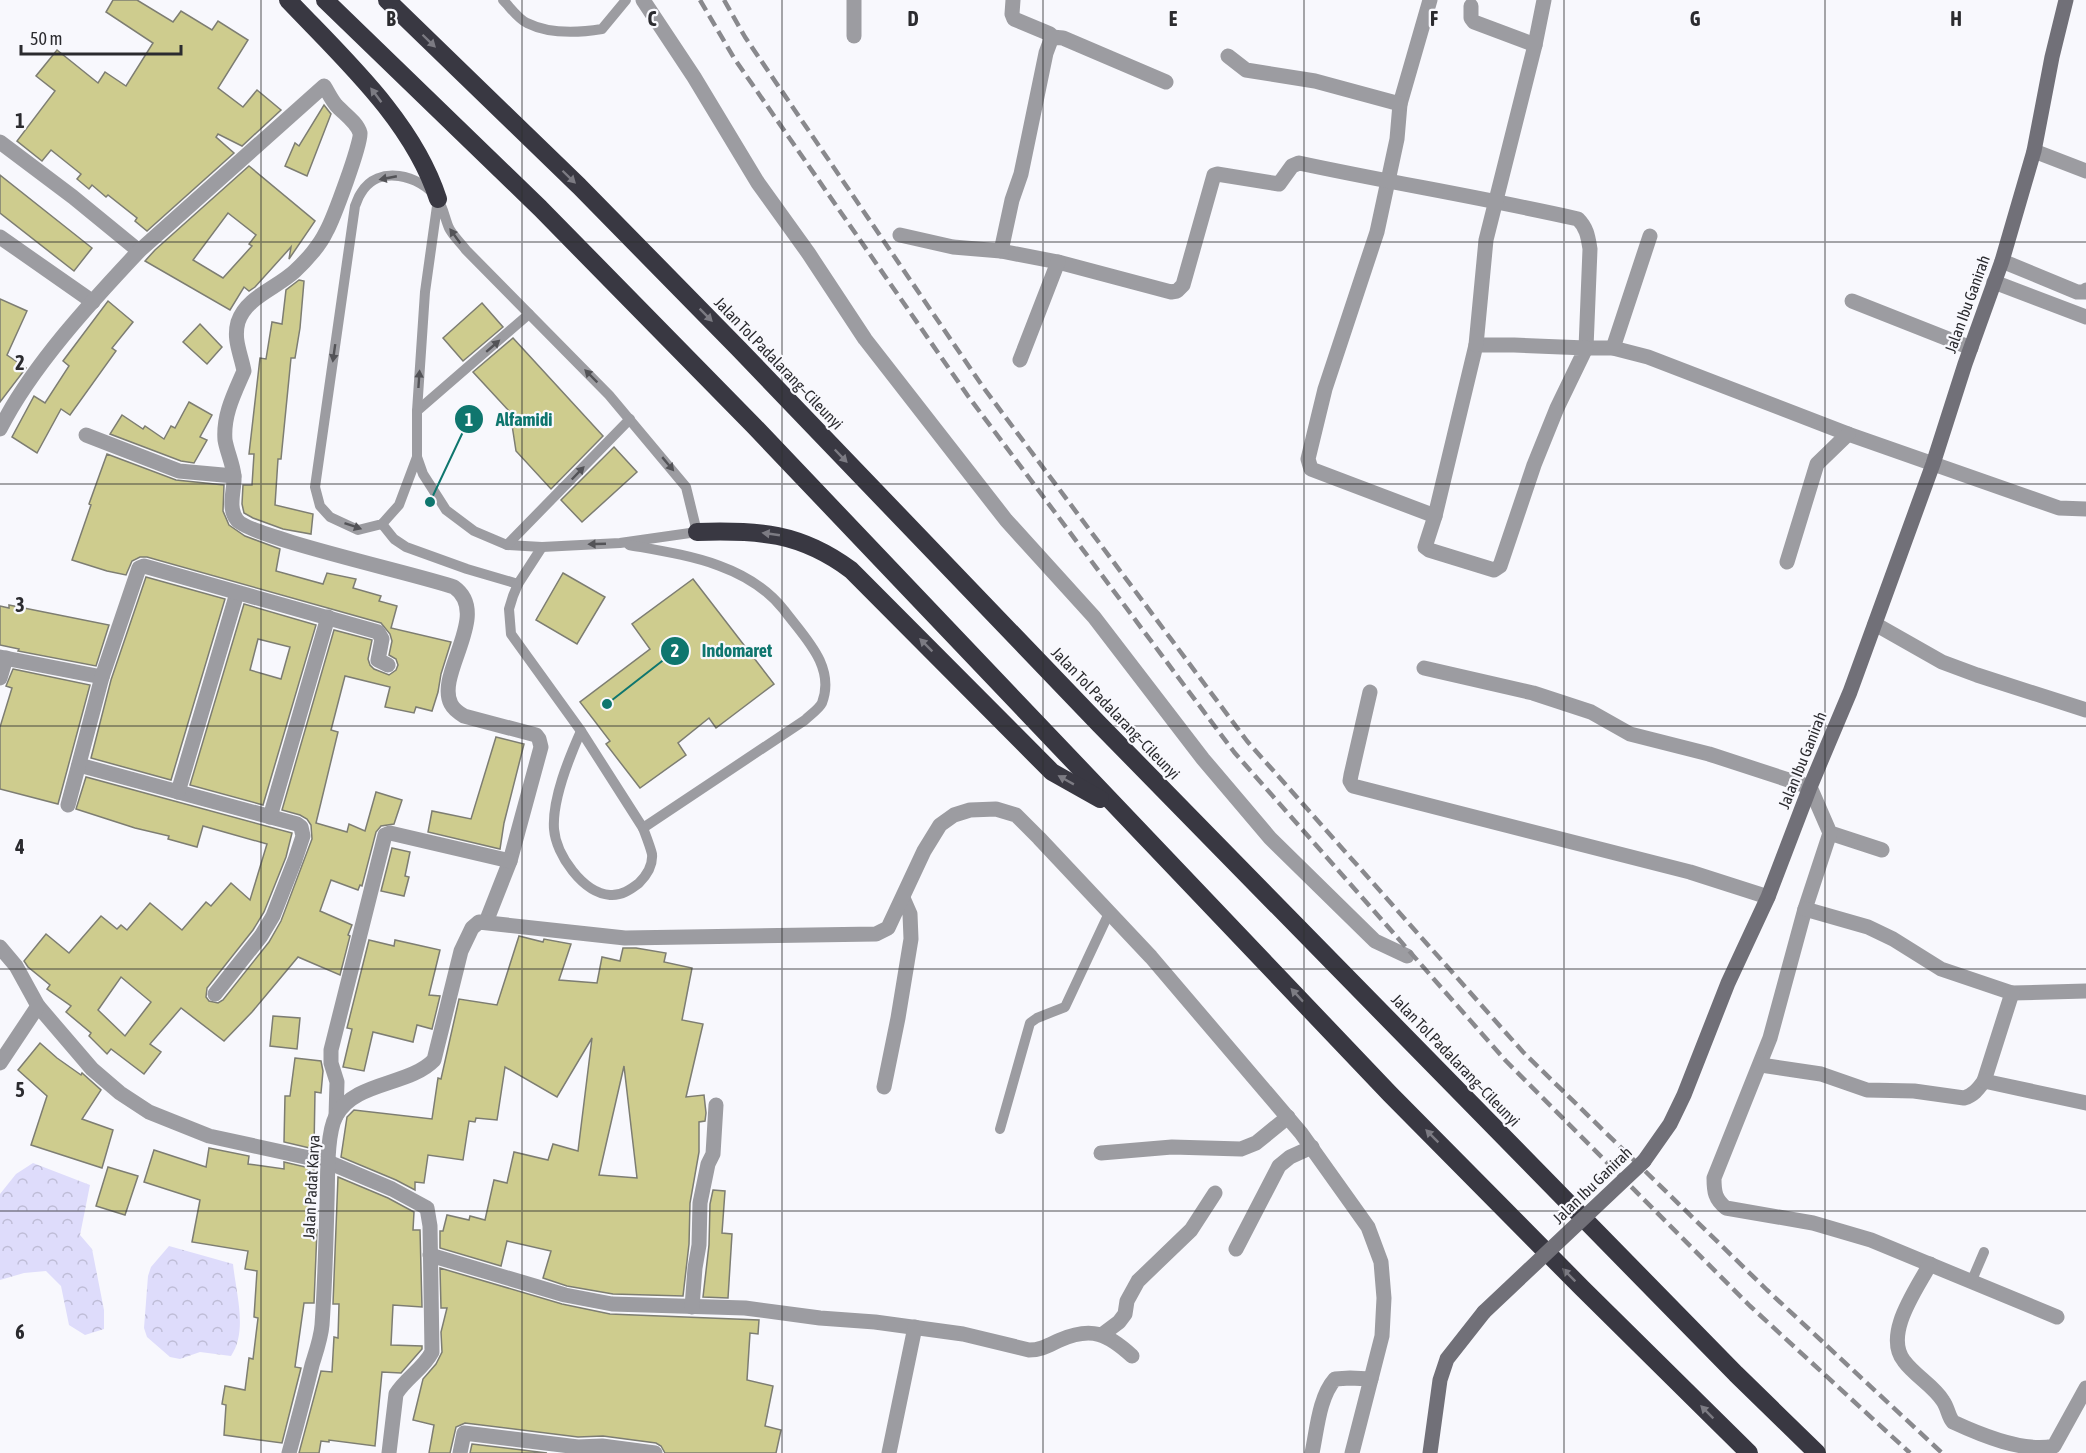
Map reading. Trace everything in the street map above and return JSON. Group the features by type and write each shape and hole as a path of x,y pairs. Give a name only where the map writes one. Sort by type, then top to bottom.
{"highway":[{"path":"288,0 374,93 400,127 430,174 438,199"},
{"path":"325,0 540,208 754,426 1390,1094 1573,1280 1749,1453"},
{"name":"Jalan Tol Padalarang–Cileunyi","path":"387,0 579,186 1107,732 1728,1366 1817,1453"},
{"path":"697,532 746,531 784,536 830,554 851,570 1052,772 1118,808"}],"main road":[{"name":"Jalan Ibu Ganirah","path":"1430,1453 1440,1380 1447,1359 1484,1312 1644,1161 1670,1124 1684,1095 1728,983 1768,897 1810,787 1850,692 1933,464 2002,261 2034,151 2052,57 2066,0"}],"street":[{"path":"643,0 694,76 758,183 809,254 865,339 1006,520 1094,617 1203,759 1270,838 1375,941 1407,956"},
{"path":"854,0 854,36"},
{"path":"1013,0 1014,19 1050,34 1052,37 1063,38 1166,82"},
{"path":"1430,0 1400,104 1396,139 1377,232 1325,389 1308,459 1311,469 1435,516"},
{"path":"900,236 953,247 1000,251 1058,262 1166,291 1177,291 1183,285 1215,174 1279,184 1292,166 1299,163 1388,182 1497,201 1578,219 1588,234 1590,249 1586,348 1557,408 1498,568 1491,569 1426,549 1425,545 1435,516 1476,345 1486,240 1497,201 1535,45 1544,0"},
{"path":"1471,6 1471,18 1474,22 1535,45"},
{"path":"1000,251 1012,200 1021,174 1046,53 1052,37"},
{"path":"1228,56 1246,70 1315,81 1400,104"},
{"path":"0,429 4,411 50,353 139,251 324,86 332,100 360,133 352,166 326,233 294,272 265,291 243,312 238,323 236,344 244,371 228,409 225,441 234,477 231,498 234,516 239,523 291,541 454,587 466,599 468,607 466,622 450,682 448,696 450,703 464,716 536,735 541,747 510,861 486,922 625,938 876,934 888,928 924,851 940,825 954,815 970,810 996,809 1016,815 1151,957 1288,1117 1368,1227 1382,1262 1384,1298 1382,1336 1352,1453"},
{"path":"0,142 139,251"},
{"path":"2034,151 2086,171"},
{"path":"1613,348 1650,236"},
{"path":"0,237 93,303"},
{"path":"2002,261 2077,292 2086,290"},
{"path":"1020,360 1058,262"},
{"path":"1994,282 2086,317"},
{"path":"1852,301 1971,348"},
{"path":"1476,345 1613,348 1648,357 1848,434 2059,508 2086,509"},
{"path":"1787,562 1817,464 1848,434"},
{"path":"86,435 178,471 234,477"},
{"path":"68,805 102,676 139,568 144,566 378,632 382,639 378,660 388,665"},
{"path":"178,792 237,593"},
{"path":"270,817 328,617"},
{"path":"1875,624 1942,662 2086,710"},
{"path":"0,678 3,657 102,676"},
{"path":"1424,668 1533,693 1591,712 1630,734 1709,754 1810,787 1830,833 1805,909 1761,1065 1714,1178 1714,1192 1718,1201 1726,1208 1813,1222 1871,1240 2057,1317"},
{"path":"1370,692 1351,775 1350,781 1353,786 1690,872 1768,897"},
{"path":"79,765 297,824 301,827 303,836 284,894 273,916 261,936 215,994"},
{"path":"336,1116 337,1082 331,1063 331,1050 385,835 390,832 510,861"},
{"path":"1830,833 1882,850"},
{"path":"884,1087 911,939 910,914 903,898"},
{"path":"1805,909 1868,927 1893,939 1941,969 2012,993 2086,991"},
{"name":"Jalan Padat Karya","path":"288,1453 302,1409 322,1328 328,1162 331,1132 336,1116 345,1105 359,1095 379,1084 414,1073 434,1060 461,951 472,927 478,922 486,922"},
{"path":"0,946 16,966 38,1006 92,1069 120,1093 149,1112 209,1136 328,1162 392,1189 427,1208 432,1271 432,1352 427,1362 401,1386 396,1394 389,1453"},
{"path":"1761,1065 1821,1074 1867,1090 1914,1091 1964,1098 1972,1095 1984,1081 2012,993"},
{"path":"0,1063 38,1006"},
{"path":"1984,1081 2086,1103"},
{"path":"692,1306 699,1245 700,1203 708,1164 713,1154 717,1105"},
{"path":"1101,1153 1172,1147 1241,1149 1256,1143 1288,1117"},
{"path":"1236,1249 1279,1166 1290,1157 1312,1147"},
{"path":"430,1255 565,1295 603,1302 654,1306 745,1308 915,1327 963,1334 1029,1350 1038,1350 1070,1335 1103,1334 1119,1322 1125,1314 1127,1301 1138,1281 1191,1230 1215,1192"},
{"path":"1930,1264 1898,1328 1897,1342 1899,1354 1943,1401 1953,1422 2024,1449 2046,1449 2055,1446 2086,1388"},
{"path":"889,1453 915,1327"},
{"path":"1103,1334 1132,1356"},
{"path":"1312,1453 1328,1386 1335,1379 1371,1379"},
{"path":"460,1453 464,1433 577,1450 602,1446 655,1453"}],"lane":[{"path":"503,0 525,23 546,29 578,33 602,29 626,0"},
{"path":"417,458 399,505 382,524 358,530 330,517 320,506 315,487 355,206 361,191 381,177 394,175 414,179 438,199 450,231 466,250 630,419 686,487 697,532 620,543 542,547 507,545 474,531 446,510 423,474 417,458 417,411 425,292 438,199"},
{"path":"417,411 529,314"},
{"path":"507,545 630,419"},
{"path":"382,524 394,539 406,548 518,584"},
{"path":"620,543 717,564 749,580 779,603 820,658 826,680 821,704 805,720 644,828"},
{"path":"542,547 518,584 509,609 511,634 581,731 644,828 651,854 651,867 642,880 626,892 612,896 598,893 582,880 569,865 557,844 554,828 555,812 569,758 581,731"},
{"path":"1000,1129 1030,1023 1065,1007 1109,913"},
{"path":"1972,1280 1984,1252"}],"green space":[{"path":"33,1163 90,1185 80,1235 92,1249 104,1310 104,1329 85,1335 69,1325 61,1286 46,1271 24,1273 0,1280 0,1194 16,1174"},
{"path":"169,1246 233,1264 240,1324 236,1346 231,1356 200,1352 180,1359 170,1357 147,1337 144,1328 148,1276 151,1267"}],"building":[{"path":"113,0 137,0 173,22 181,11 212,30 218,21 248,40 218,88 243,107 257,90 281,110 242,146 218,134 216,137 234,153 147,231 135,221 137,218 108,195 106,197 92,185 89,189 77,179 81,174 51,150 42,161 17,141 55,91 36,76 57,50 98,83 105,72 126,86 153,43 106,12"},
{"path":"324,105 331,114 307,176 285,166 295,143 299,146"},
{"path":"249,166 315,221 289,259 291,247 255,287 249,291 244,287 230,310 145,261","holes":["228,213 256,235 249,244 252,246 223,278 193,260"]},
{"path":"0,175 92,248 74,271 0,213"},
{"path":"299,280 304,281 300,328 295,358 291,358 281,459 278,459 275,505 313,514 311,534 283,529 253,518 244,513 242,504 243,485 252,485 254,454 249,454 260,358 266,359 272,322 282,324 286,290"},
{"path":"0,299 27,311 7,355 26,368 0,402"},
{"path":"108,301 133,322 112,348 116,351 70,415 61,409 37,453 12,437 34,396 45,403 69,366 63,361"},
{"path":"482,303 503,327 463,361 443,338"},
{"path":"200,324 222,347 207,364 183,342"},
{"path":"513,338 603,436 551,489 516,451 510,412 473,372"},
{"path":"189,402 212,415 200,437 207,440 194,463 181,461 110,434 122,415 143,429 145,426 164,439 171,426 175,428"},
{"path":"614,447 637,472 582,522 561,500"},
{"path":"107,454 176,480 224,485 223,511 229,525 245,536 280,549 276,571 323,584 327,573 356,579 353,588 381,596 379,601 397,606 391,628 451,642 432,711 416,707 414,713 385,707 390,687 345,676 331,730 338,732 316,823 347,832 349,824 365,831 376,792 402,800 394,824 381,826 376,832 362,886 360,885 358,890 331,880 320,911 352,925 340,975 298,957 252,1012 224,1041 181,1008 150,1044 161,1052 144,1074 111,1049 107,1054 89,1036 91,1033 66,1012 71,1006 47,989 50,985 24,961 46,934 69,953 101,916 117,929 121,925 127,930 150,903 182,930 206,902 211,906 231,883 250,900 267,844 203,826 197,847 168,839 169,836 76,809 86,777 292,833 286,857 264,912 253,930 207,988 206,997 209,1001 218,1003 223,1000 269,942 281,921 312,839 311,825 307,819 282,810 334,630 372,640 368,659 374,669 389,675 396,670 398,665 396,659 389,655 392,641 390,634 381,623 147,557 140,557 132,561 126,575 72,560 91,505 89,504","holes":["121,977 151,1002 125,1036 98,1010"]},
{"path":"563,573 605,597 577,644 536,620"},
{"path":"146,577 225,599 171,780 91,758 111,680"},
{"path":"693,579 774,684 716,728 709,718 678,743 686,755 640,788 606,744 610,741 580,702 650,649 632,624"},
{"path":"244,604 316,625 263,805 190,785","holes":["258,639 290,647 281,679 250,670"]},
{"path":"9,605 109,625 96,666 18,651 19,649 0,645 0,606 9,608"},
{"path":"13,669 90,685 58,804 0,789 0,727 12,688 6,686"},
{"path":"496,737 524,744 504,823 500,849 428,832 432,811 471,819"},
{"path":"392,848 410,852 405,876 409,877 404,896 381,891"},
{"path":"519,936 543,942 544,939 571,944 559,980 597,983 602,957 620,961 623,948 666,953 664,962 692,968 682,1020 703,1024 686,1097 704,1095 706,1113 705,1121 699,1122 699,1152 690,1203 689,1244 683,1296 613,1294 567,1286 543,1278 551,1251 507,1241 501,1266 440,1248 440,1231 443,1231 447,1215 469,1220 470,1216 485,1220 494,1180 507,1183 514,1152 548,1160 553,1144 578,1151 592,1038 557,1097 505,1067 497,1120 476,1118 475,1122 469,1121 463,1160 428,1155 424,1183 415,1182 415,1190 341,1157 347,1117 354,1110 432,1119 438,1078 441,1079 459,999 497,1005","holes":["624,1066 637,1178 599,1175"]},
{"path":"369,940 394,946 395,940 440,950 429,995 440,996 432,1029 417,1025 413,1042 373,1032 364,1071 343,1067 352,1029 347,1028"},
{"path":"273,1016 300,1018 297,1049 270,1046"},
{"path":"40,1043 57,1058 81,1075 82,1073 101,1090 82,1119 113,1130 102,1168 31,1145 47,1096 18,1070"},
{"path":"295,1058 321,1061 323,1071 321,1093 315,1092 314,1149 284,1142 285,1096 290,1096"},
{"path":"209,1148 249,1156 248,1164 284,1169 284,1162 314,1169 313,1230 317,1230 314,1303 304,1303 295,1367 301,1368 282,1443 224,1435 226,1405 222,1404 225,1386 245,1390 249,1358 253,1359 258,1318 254,1317 257,1271 245,1269 248,1251 192,1242 200,1200 144,1182 154,1150 206,1167"},
{"path":"108,1167 138,1176 125,1215 96,1206"},
{"path":"338,1177 388,1198 414,1212 413,1230 420,1230 422,1307 393,1305 391,1345 422,1346 422,1349 401,1373 382,1372 375,1446 329,1440 329,1442 321,1441 319,1453 299,1453 321,1371 332,1372 334,1337 338,1338 339,1304 333,1304"},
{"path":"713,1190 725,1191 722,1233 732,1234 728,1298 703,1297"},
{"path":"440,1268 562,1304 610,1314 759,1320 758,1334 750,1333 747,1380 773,1386 765,1426 781,1430 776,1453 665,1453 656,1443 603,1436 578,1437 465,1423 456,1427 450,1453 429,1453 434,1425 413,1420 423,1379 436,1364 442,1352 441,1332 447,1308 441,1308"},
{"path":"472,1444 547,1453 470,1453"}],"railway":[{"path":"700,0 734,58 968,396 1234,752 1506,1061 1750,1306 1910,1453"},
{"path":"724,0 745,37 983,387 1247,741 1523,1052 1767,1290 1942,1453"}],"place":[{"name":"Alfamidi","path":"430,502"},
{"name":"Indomaret","path":"607,704"}]}
